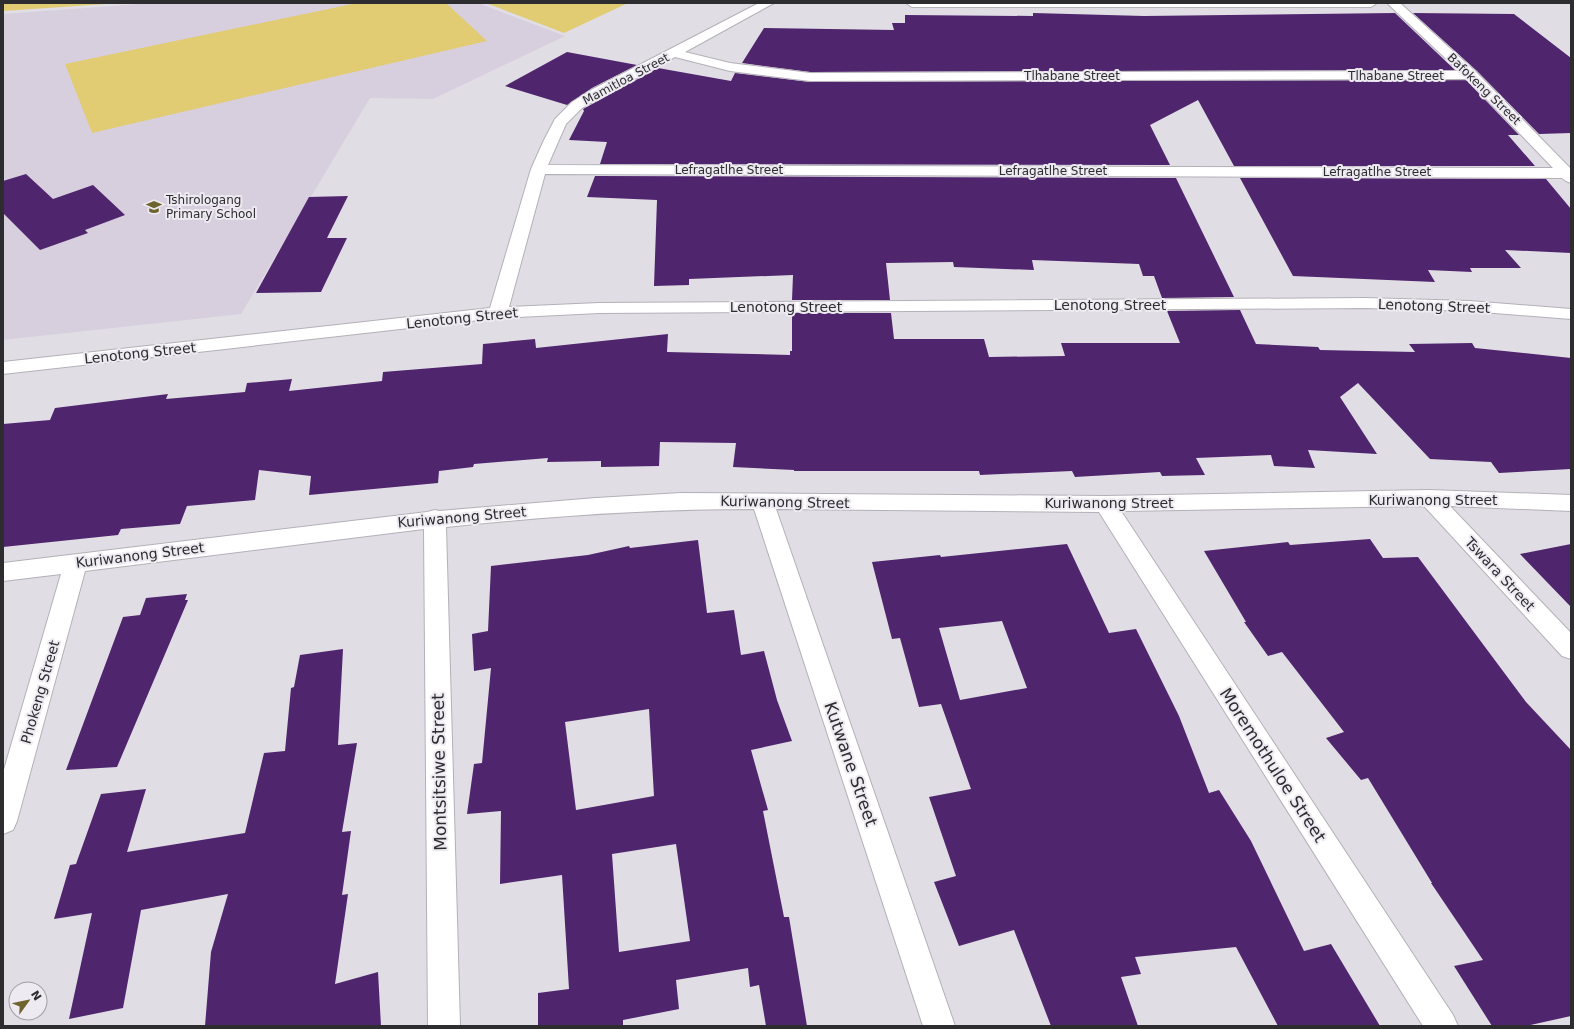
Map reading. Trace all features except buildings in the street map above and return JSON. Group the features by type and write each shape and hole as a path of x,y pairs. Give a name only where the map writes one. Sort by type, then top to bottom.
{"street":[{"name":"Mamitloa Street","path":"498,313 539,169 560,122 577,105 598,92 768,3"},
{"path":"912,3 1371,3"},
{"name":"Bafokeng Street","path":"1393,3 1471,75 1569,176"},
{"name":"Tlhabane Street","path":"674,53 730,67 810,77 1471,75"},
{"name":"Lefragatlhe Street","path":"539,169 1569,176"},
{"name":"Lenotong Street","path":"3,368 498,313 599,308 1366,303 1469,306 1571,314"},
{"name":"Kuriwanong Street","path":"3,572 435,518 621,503 681,500 763,502 1105,504 1429,498 1571,503"},
{"name":"Tswara Street","path":"1429,498 1571,649"},
{"name":"Kutwane Street","path":"763,502 939,1026"},
{"name":"Moremothuloe Street","path":"1105,504 1442,1026"},
{"name":"Montsitsiwe Street","path":"435,518 444,1026"},
{"name":"Phokeng Street","path":"3,820 76,563"}],"shaded area":[{"path":"3,3 121,3 3,11"},
{"name":"Tshirologang Primary School","path":"154,3 478,3 565,36 433,99 370,98 241,314 3,340 3,14"},
{"path":"357,3 446,3 487,41 92,133 65,64"},
{"path":"486,3 628,3 564,33"}],"place":[{"name":"Tshirologang Primary School","path":"154,207"}]}
